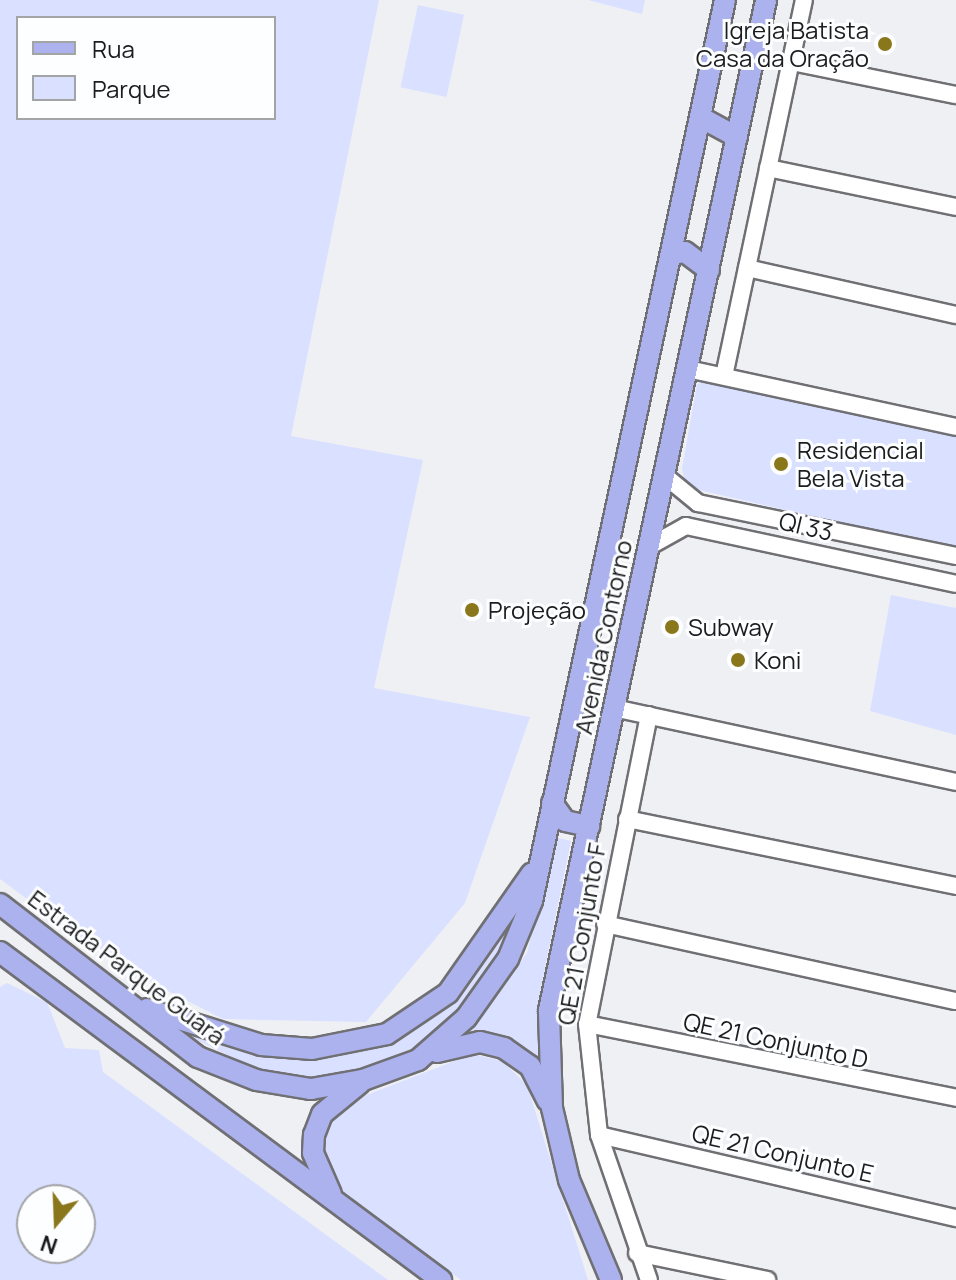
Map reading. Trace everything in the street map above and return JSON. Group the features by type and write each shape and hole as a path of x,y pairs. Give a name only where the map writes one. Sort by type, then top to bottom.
{"main road":[{"name":"Avenida Contorno","path":"363,1080 418,1060 466,1018 508,959 523,932 725,0"},
{"name":"Avenida Contorno","path":"611,1280 569,1180 552,1108 549,1010 766,0"},
{"path":"700,117 737,137"},
{"path":"672,254 685,252 709,270"},
{"path":"552,803 565,821 589,826"},
{"path":"136,1006 261,1045 312,1049 387,1034 448,993 491,942 540,860"},
{"name":"Estrada Parque Guará","path":"0,904 224,1072 311,1089 363,1080"},
{"path":"0,952 441,1280"},
{"path":"418,1060 454,1046 504,1048 530,1066 552,1108"},
{"path":"337,1203 321,1178 314,1135 322,1114 363,1080"}],"street":[{"path":"724,376 804,0"},
{"path":"792,62 956,95"},
{"path":"768,168 956,207"},
{"path":"747,268 956,315"},
{"path":"688,369 956,427"},
{"name":"QI 33","path":"665,476 689,500 956,556"},
{"path":"776,543 782,520"},
{"name":"QI 33","path":"650,546 680,526 776,543 956,584"},
{"path":"614,708 956,782"},
{"name":"QE 21 Conjunto F","path":"649,715 587,1024 599,1135 637,1253 649,1280"},
{"path":"627,819 956,886"},
{"path":"605,924 956,1001"},
{"name":"QE 21 Conjunto D","path":"587,1024 956,1098"},
{"name":"QE 21 Conjunto E","path":"599,1135 956,1218"},
{"path":"637,1253 767,1280"}],"green space":[{"path":"0,0 379,0 291,436 423,460 374,688 530,717 465,903 366,1022 223,1019 115,964 0,879"},
{"path":"588,0 645,0 642,14"},
{"path":"418,5 464,15 447,97 401,87"},
{"path":"712,380 956,434 956,549 686,487 682,469 697,384"},
{"path":"891,595 956,608 956,735 870,711"},
{"path":"554,837 571,841 538,1002 538,1069 466,1037 527,953"},
{"path":"516,908 498,964 456,1018 397,1060 316,1082 282,1082 185,1034 261,1056 333,1058 397,1039 456,995"},
{"path":"7,983 47,1002 65,1048 99,1050 103,1072 388,1280 0,1280 0,987"},
{"path":"473,1054 502,1061 527,1085 588,1280 461,1280 337,1188 319,1164 323,1128 343,1104"}],"place":[{"name":"Igreja Batista Casa da Oração","path":"885,44"},
{"name":"Residencial Bela Vista","path":"781,464"},
{"name":"Projeção","path":"472,610"},
{"name":"Subway","path":"672,627"},
{"name":"Koni","path":"738,660"}]}
